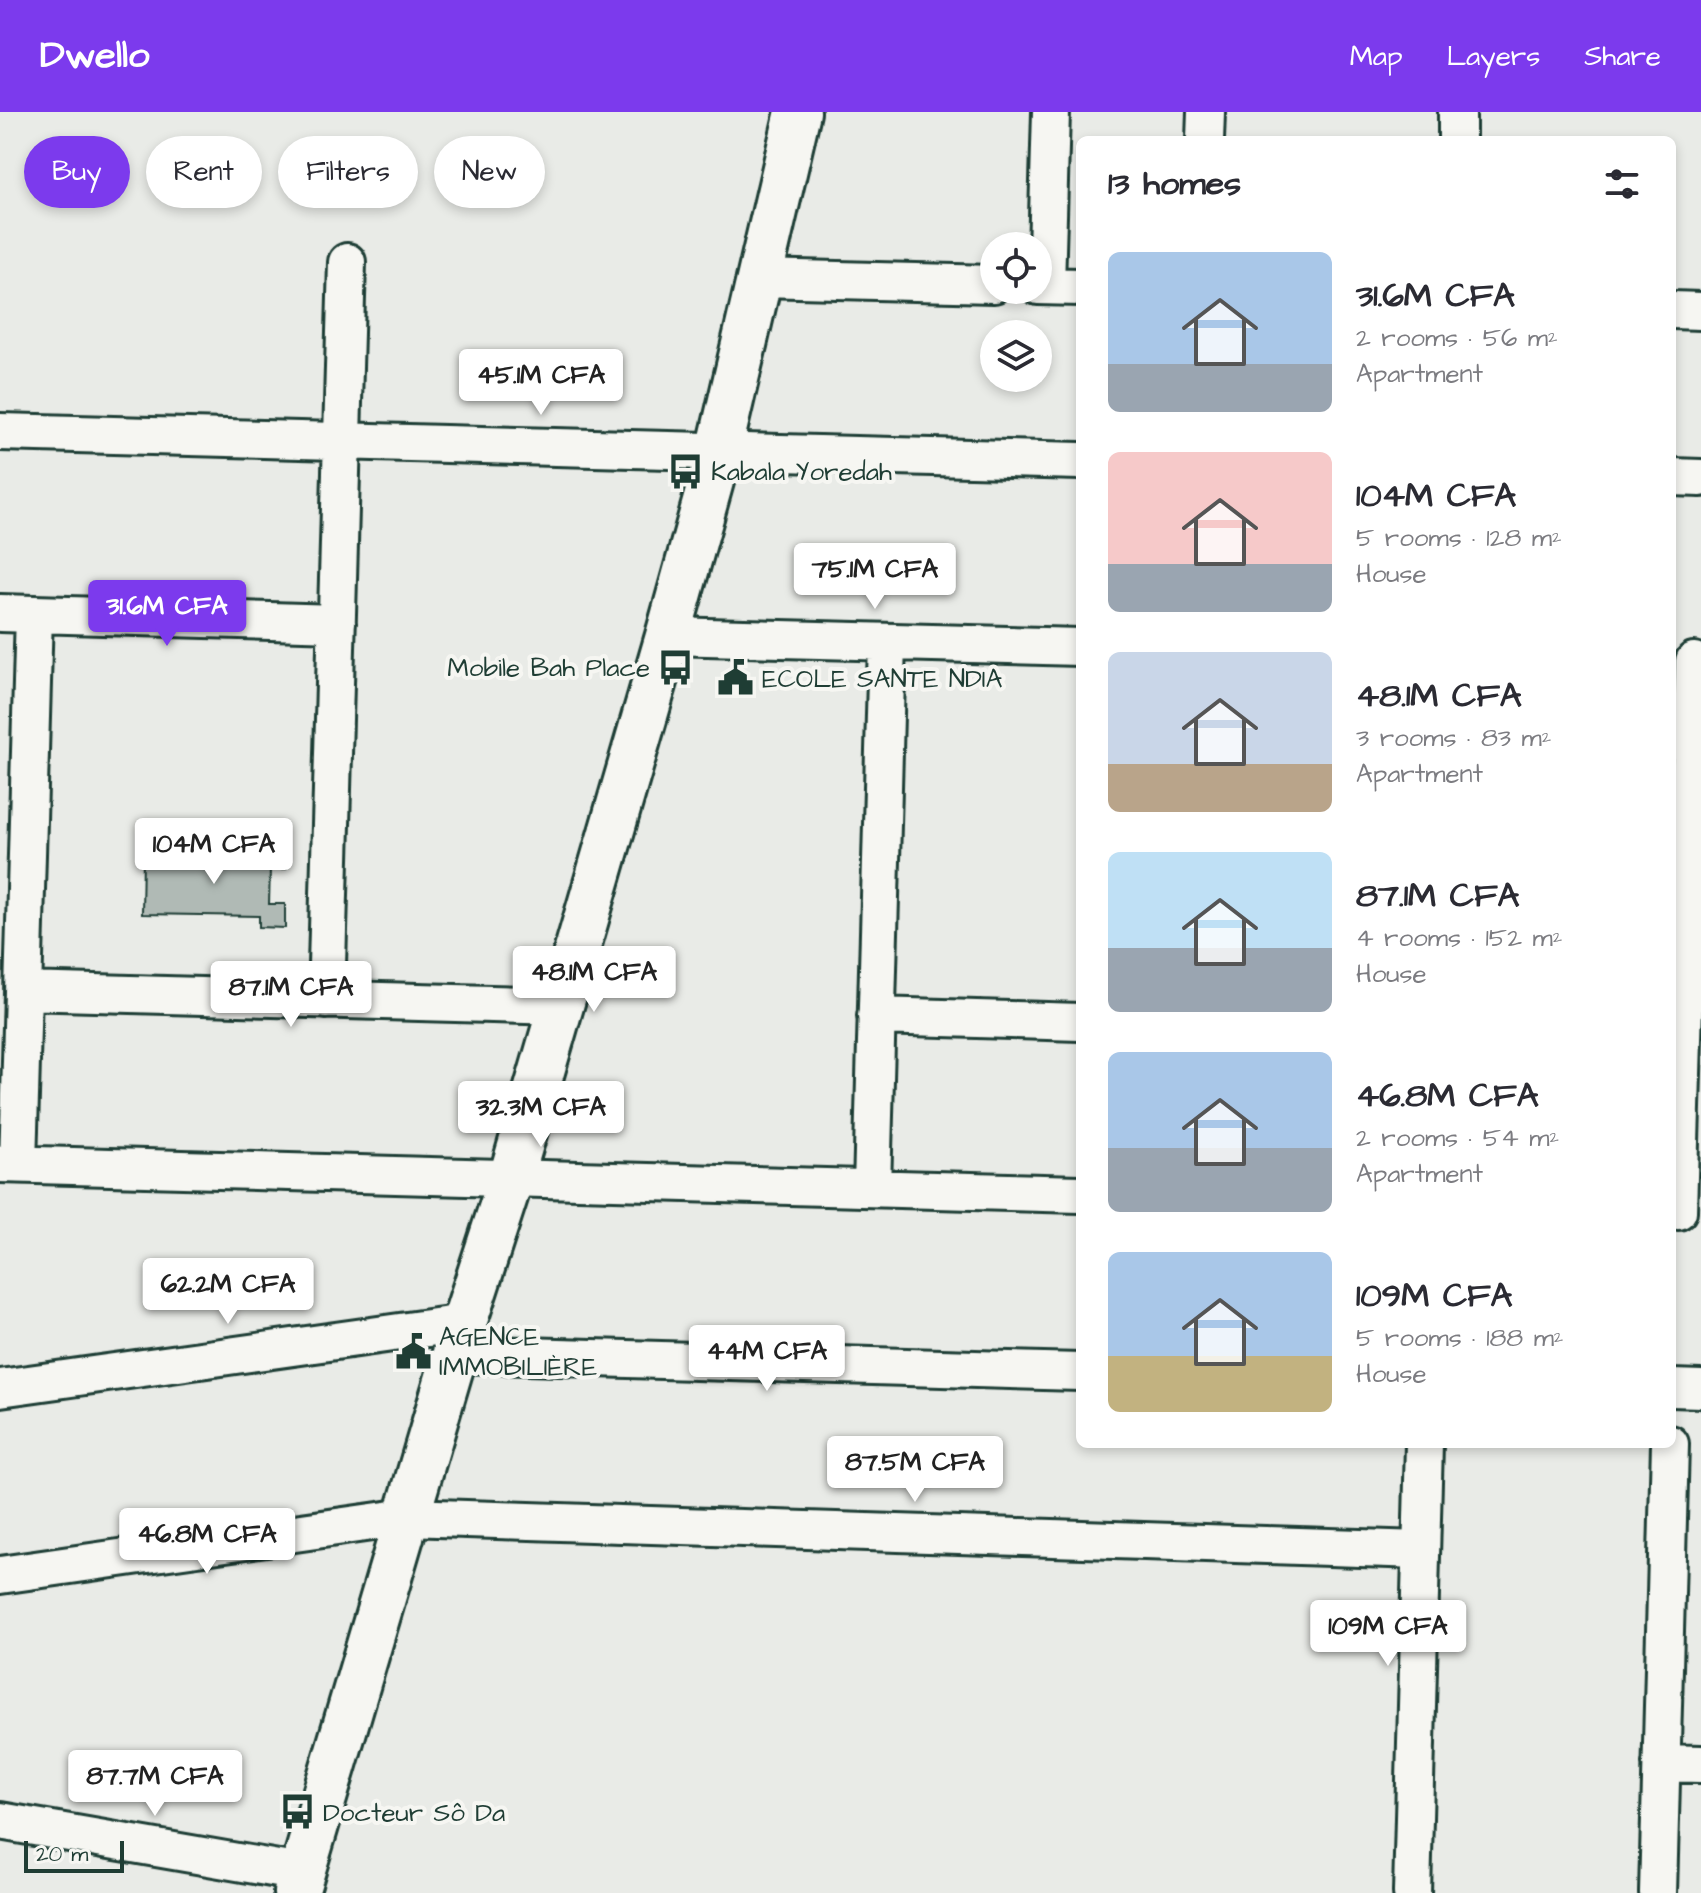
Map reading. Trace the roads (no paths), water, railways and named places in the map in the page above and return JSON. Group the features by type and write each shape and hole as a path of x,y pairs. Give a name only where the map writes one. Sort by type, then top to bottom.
{"main road":[{"path":"298,1883 460,1338 511,1178 668,636 719,452 798,112"}],"street":[{"path":"1051,112 1055,286"},
{"path":"1205,136 1206,112"},
{"path":"1457,112 1457,136"},
{"path":"326,1000 347,262"},
{"path":"759,278 980,284"},
{"path":"1676,310 1701,311"},
{"path":"0,432 1076,461"},
{"path":"1676,477 1701,478"},
{"path":"337,623 17,614 23,991 9,1164 1076,1194"},
{"path":"668,636 1076,647"},
{"path":"872,1188 887,642"},
{"path":"1684,1211 1692,1041 1689,661"},
{"path":"23,991 561,1006"},
{"path":"876,1016 1076,1022"},
{"path":"0,1388 460,1338 1076,1372"},
{"path":"1676,1388 1701,1389"},
{"path":"1412,1893 1424,1448"},
{"path":"1658,1893 1670,1448"},
{"path":"0,1575 407,1517 1421,1550"},
{"path":"1661,1763 1701,1764"},
{"path":"0,1821 298,1883"}],"place":[{"name":"Kabala Yoredah","path":"685,471"},
{"name":"Mobile Bah Place","path":"676,667"},
{"name":"ECOLE SANTE NDIA","path":"736,678"},
{"name":"AGENCE IMMOBILIÈRE","path":"413,1351"},
{"name":"Docteur Sô Da","path":"297,1812"}]}
